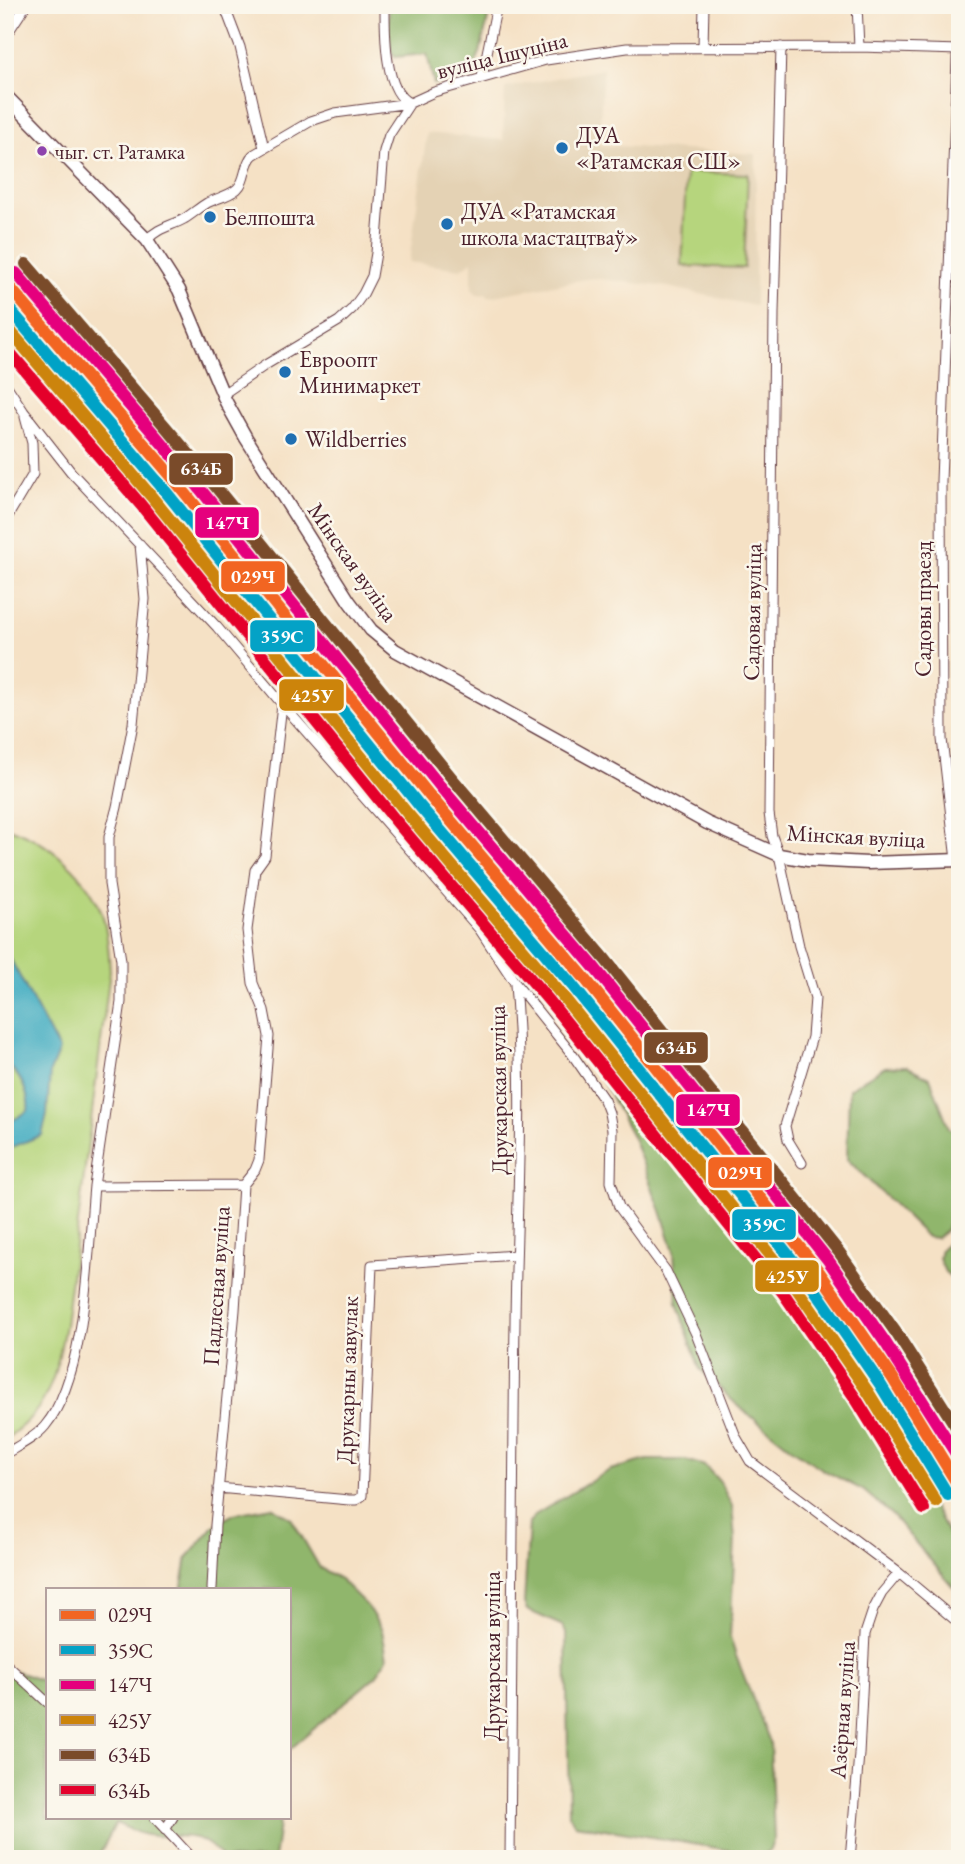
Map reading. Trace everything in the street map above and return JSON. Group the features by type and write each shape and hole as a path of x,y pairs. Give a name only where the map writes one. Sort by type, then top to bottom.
{"street":[{"path":"5,37 26,5"},
{"path":"224,5 240,47 264,148"},
{"path":"223,394 339,321 363,294 372,276 384,151 389,135 410,103 399,97 393,80 386,46 385,5"},
{"path":"482,77 497,5"},
{"path":"703,47 704,5"},
{"path":"857,5 859,47"},
{"path":"958,50 959,5"},
{"name":"Садовая вуліца","path":"781,47 774,300 769,813 772,836 779,855 799,946 815,998 812,1037 785,1126 788,1140 802,1163"},
{"name":"вуліца Ішуціна","path":"147,240 164,227 187,218 208,203 236,190 242,180 246,162 264,148 311,121 335,113 410,103 434,92 545,60 627,48 859,47 958,50"},
{"name":"Садовы праезд","path":"958,50 941,481 942,739 958,860"},
{"name":"Мінская вуліца","path":"5,95 147,240 179,290 223,394 251,447 349,601 383,640 418,665 545,732 707,823 779,855 808,860 868,863 958,860"},
{"name":"Друкарская вуліца","path":"5,383 71,472 217,626 480,930 515,983 520,1040 511,1527 510,1859"},
{"path":"5,521 33,474 32,443 24,412"},
{"path":"5,1454 44,1427 69,1376 80,1335 94,1186 121,1002 121,960 109,884 109,837 133,724 145,599 140,544"},
{"name":"Падлесная вуліца","path":"212,1588 243,1185 256,1170 259,1160 269,1036 264,1010 253,982 247,930 255,870 265,856 282,704"},
{"path":"515,983 572,1054 604,1100 612,1130 611,1181 619,1208 666,1271 696,1334 736,1437 750,1461 899,1573 960,1624"},
{"path":"94,1186 243,1185"},
{"name":"Друкарны завулак","path":"218,1488 349,1500 362,1496 372,1265 516,1255"},
{"name":"Азёрная вуліца","path":"850,1859 865,1634 882,1593 899,1573"},
{"path":"5,1663 46,1701"},
{"path":"154,1818 193,1859"},
{"path":"165,1830 172,1818"}],"shaded area":[{"path":"603,69 599,145 756,154 755,306 668,287 592,278 488,297 487,294 478,295 472,289 472,261 461,269 409,262 427,133 503,140 505,88"}],"green space":[{"path":"389,5 491,5 480,53 470,74 434,84 427,54 395,57 389,39"},
{"path":"686,172 748,174 744,268 682,266"},
{"path":"5,827 36,840 51,850 77,873 88,887 103,917 110,971 58,1362 50,1386 38,1408 5,1440"},
{"path":"601,1046 613,1057 634,1086 647,1120 669,1141 678,1158 742,1240 752,1244 766,1238 783,1256 849,1359 960,1554 960,1595 893,1516 863,1490 825,1471 791,1448 737,1405 700,1369 677,1303 674,1251 661,1211 633,1138 592,1054 595,1047"},
{"path":"906,1066 930,1078 949,1128 960,1137 960,1185 954,1188 947,1229 937,1238 927,1237 847,1159 849,1089 885,1067"},
{"path":"960,1230 960,1285 945,1272 939,1259 941,1249"},
{"path":"647,1460 685,1460 705,1466 720,1482 732,1506 735,1540 730,1637 770,1742 774,1838 770,1850 763,1856 575,1824 569,1815 566,1633 563,1626 527,1610 524,1603 529,1523 535,1515 610,1470"},
{"path":"272,1507 291,1518 320,1568 340,1579 367,1606 382,1630 387,1658 377,1675 290,1749 290,1588 182,1588 187,1558 215,1525 234,1514"},
{"path":"16,1671 46,1683 46,1818 280,1818 274,1859 223,1859 214,1849 197,1838 143,1834 116,1823 97,1859 5,1859 5,1679"}],"water":[{"path":"5,949 59,1050 50,1072 47,1115 42,1135 5,1150 5,1125 28,1111 28,1105 26,1091 19,1078 5,1064"}],"transit line":[{"name":"634Б","path":"26,264 194,460 451,777 605,959 839,1252 897,1334 960,1433"},
{"name":"147Ч","path":"16,273 184,469 440,786 594,967 828,1260 885,1342 960,1460"},
{"name":"029Ч","path":"5,282 173,478 429,795 583,976 817,1269 892,1377 960,1488"},
{"name":"359С","path":"5,304 162,487 418,804 572,985 806,1277 880,1384 948,1495"},
{"name":"425У","path":"5,325 151,496 407,813 561,994 795,1286 868,1392 936,1502"},
{"name":"634Ь","path":"5,347 141,505 396,821 551,1003 784,1294 856,1399 924,1509"}],"place":[{"name":"ДУА «Ратамская СШ»","path":"562,148"},
{"name":"чыг. ст. Ратамка","path":"42,151"},
{"name":"Белпошта","path":"210,217"},
{"name":"ДУА «Ратамская школа мастацтваў»","path":"447,224"},
{"name":"Евроопт Минимаркет","path":"285,372"},
{"name":"Wildberries","path":"291,439"}]}
